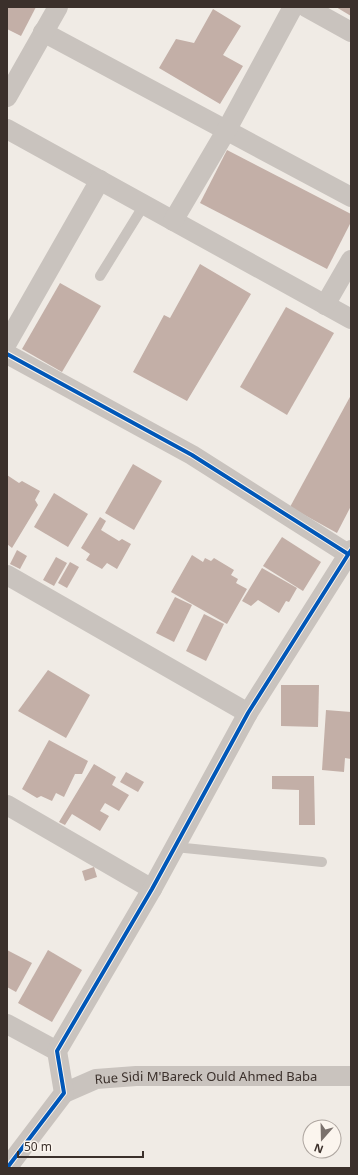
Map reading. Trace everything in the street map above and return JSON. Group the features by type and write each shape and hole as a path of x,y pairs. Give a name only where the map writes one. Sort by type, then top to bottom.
{"street":[{"path":"7,97 58,7"},
{"path":"173,221 226,131 293,7"},
{"path":"306,7 351,32"},
{"path":"43,32 351,197"},
{"path":"7,129 351,319"},
{"path":"7,343 100,180"},
{"path":"325,305 351,260"},
{"path":"7,354 192,455 350,552 248,713 152,889 57,1051 64,1092 7,1168"},
{"path":"7,575 248,713"},
{"path":"7,805 152,889"},
{"path":"7,1024 57,1051"},
{"name":"Rue Sidi M'Bareck Ould Ahmed Baba","path":"64,1092 96,1078 136,1076 351,1076"}],"lane":[{"path":"100,276 144,205"},
{"path":"175,847 322,862"}],"building":[{"path":"7,7 36,7 21,36 7,29"},
{"path":"336,7 351,7 351,16"},
{"path":"213,9 241,26 223,55 243,66 220,104 159,68 176,39 194,43"},
{"path":"227,150 351,214 351,222 327,269 200,203"},
{"path":"200,264 251,294 187,401 133,372 164,315 170,318"},
{"path":"60,283 101,306 62,372 22,349"},
{"path":"286,307 334,333 287,415 240,387"},
{"path":"351,395 351,506 337,533 290,507"},
{"path":"133,464 162,481 134,530 105,513"},
{"path":"7,475 19,483 22,481 40,491 35,500 38,505 12,548 7,544"},
{"path":"54,493 88,514 68,547 34,527"},
{"path":"100,517 106,521 101,530 119,541 122,539 131,544 117,569 107,563 102,569 86,560 90,554 81,548"},
{"path":"282,537 321,562 303,591 263,566"},
{"path":"17,550 27,556 20,569 10,564"},
{"path":"192,555 203,562 205,558 211,561 214,558 234,570 231,575 238,579 236,583 247,589 227,624 171,592"},
{"path":"56,557 67,563 54,586 43,580"},
{"path":"70,562 79,567 67,588 58,583"},
{"path":"262,568 297,588 289,602 286,601 279,613 258,600 251,606 242,601"},
{"path":"175,597 192,605 174,642 156,633"},
{"path":"204,614 224,624 206,661 186,651"},
{"path":"48,670 90,695 66,738 18,711"},
{"path":"281,685 319,685 318,727 281,726"},
{"path":"326,710 351,712 351,759 345,758 344,772 322,770"},
{"path":"49,740 88,761 82,774 75,774 64,797 56,793 52,801 41,796 37,798 22,789"},
{"path":"94,764 116,777 112,785 129,795 119,811 105,803 100,811 109,816 100,831 72,814 65,825 59,822"},
{"path":"126,772 144,782 138,792 120,782"},
{"path":"272,776 314,776 315,825 299,825 299,790 272,789"},
{"path":"94,867 97,877 85,881 82,871"},
{"path":"7,950 32,963 16,992 7,987"},
{"path":"48,950 82,970 52,1022 18,1003"}],"cycle path":[{"path":"7,354 192,455 348,554"},
{"path":"7,1168 64,1093 57,1051 152,889 248,713 351,550"}]}
